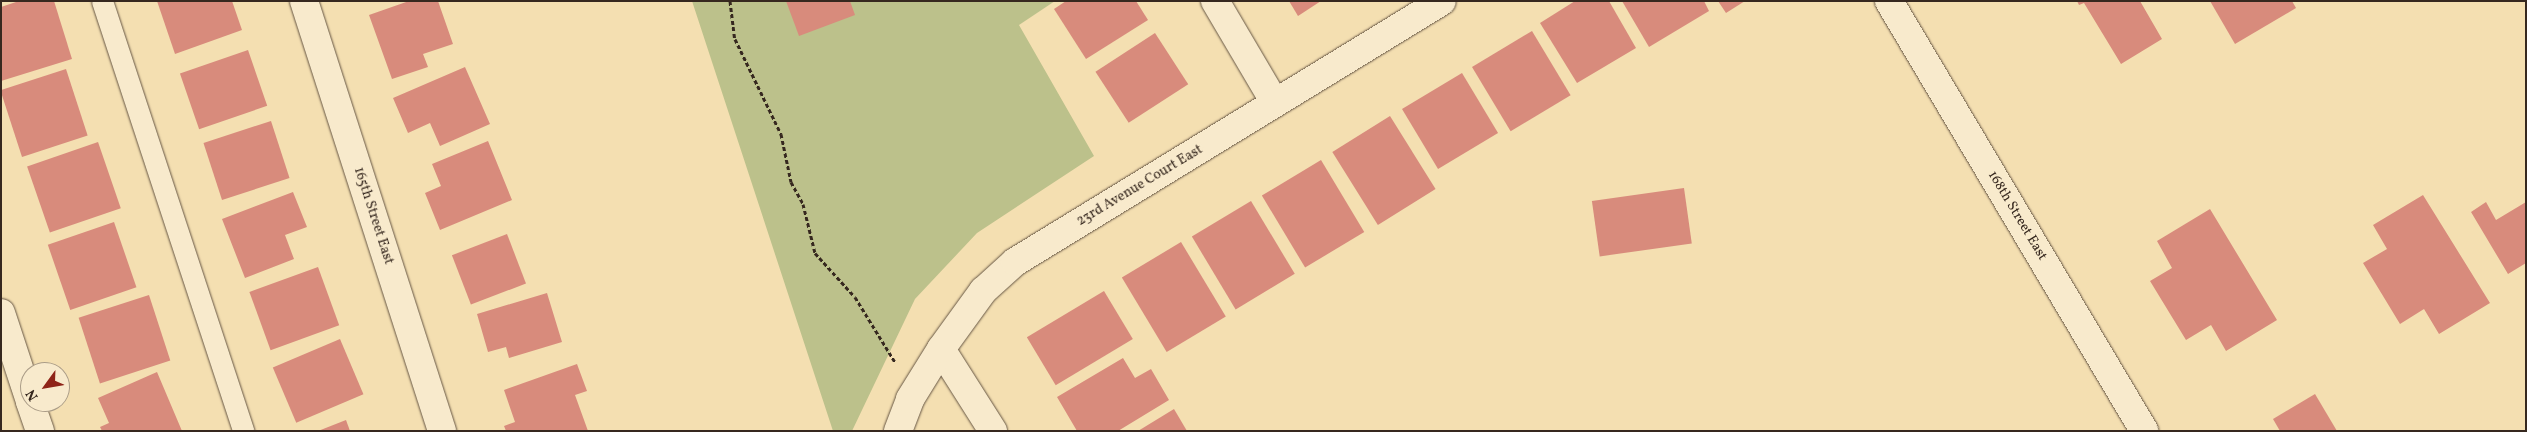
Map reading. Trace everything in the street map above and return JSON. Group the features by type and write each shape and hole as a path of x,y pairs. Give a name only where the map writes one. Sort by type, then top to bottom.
{"street":[{"name":"165th Street East","path":"304,1 442,431"},
{"path":"1215,1 1275,103"},
{"name":"23rd Avenue Court East","path":"898,431 914,392 941,348 983,291 1016,262 1442,1"},
{"name":"168th Street East","path":"1889,1 2144,431"},
{"path":"1,313 20,371"},
{"path":"941,348 993,431"},
{"path":"33,412 40,431"}],"lane":[{"path":"102,1 243,431"}],"path":[{"path":"730,1 736,39 781,134 791,182 803,204 816,253 855,297 914,392"}],"green space":[{"path":"692,1 1055,1 1019,25 1094,156 977,233 915,299 852,431 833,431"}],"building":[{"path":"19,1 54,1 72,59 1,81 1,7"},
{"path":"157,1 232,1 242,30 175,54"},
{"path":"409,1 438,1 453,44 423,54 428,67 392,79 369,15"},
{"path":"786,1 850,1 855,15 799,36"},
{"path":"1066,1 1136,1 1148,20 1086,59 1054,9"},
{"path":"1289,1 1321,1 1298,16"},
{"path":"1575,1 1609,1 1636,48 1577,83 1540,23"},
{"path":"1622,1 1704,1 1709,11 1649,47"},
{"path":"1718,1 1745,1 1726,13"},
{"path":"2077,1 2140,1 2162,39 2121,64 2084,3 2079,5"},
{"path":"2210,1 2292,1 2296,8 2235,44"},
{"path":"1532,31 1571,95 1511,131 1472,67"},
{"path":"1155,33 1188,84 1129,123 1095,72"},
{"path":"248,50 267,106 199,129 180,73"},
{"path":"465,67 490,124 440,146 430,123 408,133 393,98"},
{"path":"66,69 88,136 22,157 1,90"},
{"path":"1462,73 1498,133 1438,169 1402,109"},
{"path":"1390,116 1436,189 1378,225 1332,152"},
{"path":"271,121 290,178 222,200 203,143"},
{"path":"488,141 512,200 440,230 425,193 441,186 432,164"},
{"path":"98,142 121,208 50,233 27,166"},
{"path":"1321,160 1364,232 1305,268 1262,196"},
{"path":"1684,188 1692,243 1600,256 1592,201"},
{"path":"293,192 307,227 285,235 294,259 245,278 222,219"},
{"path":"2423,195 2490,303 2439,334 2424,309 2400,324 2363,263 2387,249 2373,225"},
{"path":"1251,201 1295,274 1236,309 1192,237"},
{"path":"2486,202 2496,220 2526,202 2526,263 2508,274 2471,212"},
{"path":"2210,209 2277,320 2226,351 2211,325 2186,340 2150,281 2172,268 2157,241"},
{"path":"114,222 136,287 70,310 48,245"},
{"path":"507,234 526,283 471,305 452,255"},
{"path":"1181,242 1226,317 1167,352 1122,278"},
{"path":"318,267 339,325 271,350 249,292"},
{"path":"1104,291 1133,339 1056,385 1027,337"},
{"path":"547,293 562,342 509,358 506,347 488,352 477,314"},
{"path":"149,295 170,361 100,383 79,318"},
{"path":"340,339 363,394 296,423 273,368"},
{"path":"1123,358 1135,378 1151,369 1169,400 1118,431 1077,431 1057,397"},
{"path":"577,364 587,391 575,395 588,431 506,431 504,426 515,422 504,390"},
{"path":"157,372 182,431 102,431 100,427 109,423 98,398"},
{"path":"2315,394 2337,431 2280,431 2273,419"},
{"path":"1174,409 1187,431 1138,431"},
{"path":"346,420 350,431 318,431"}]}
